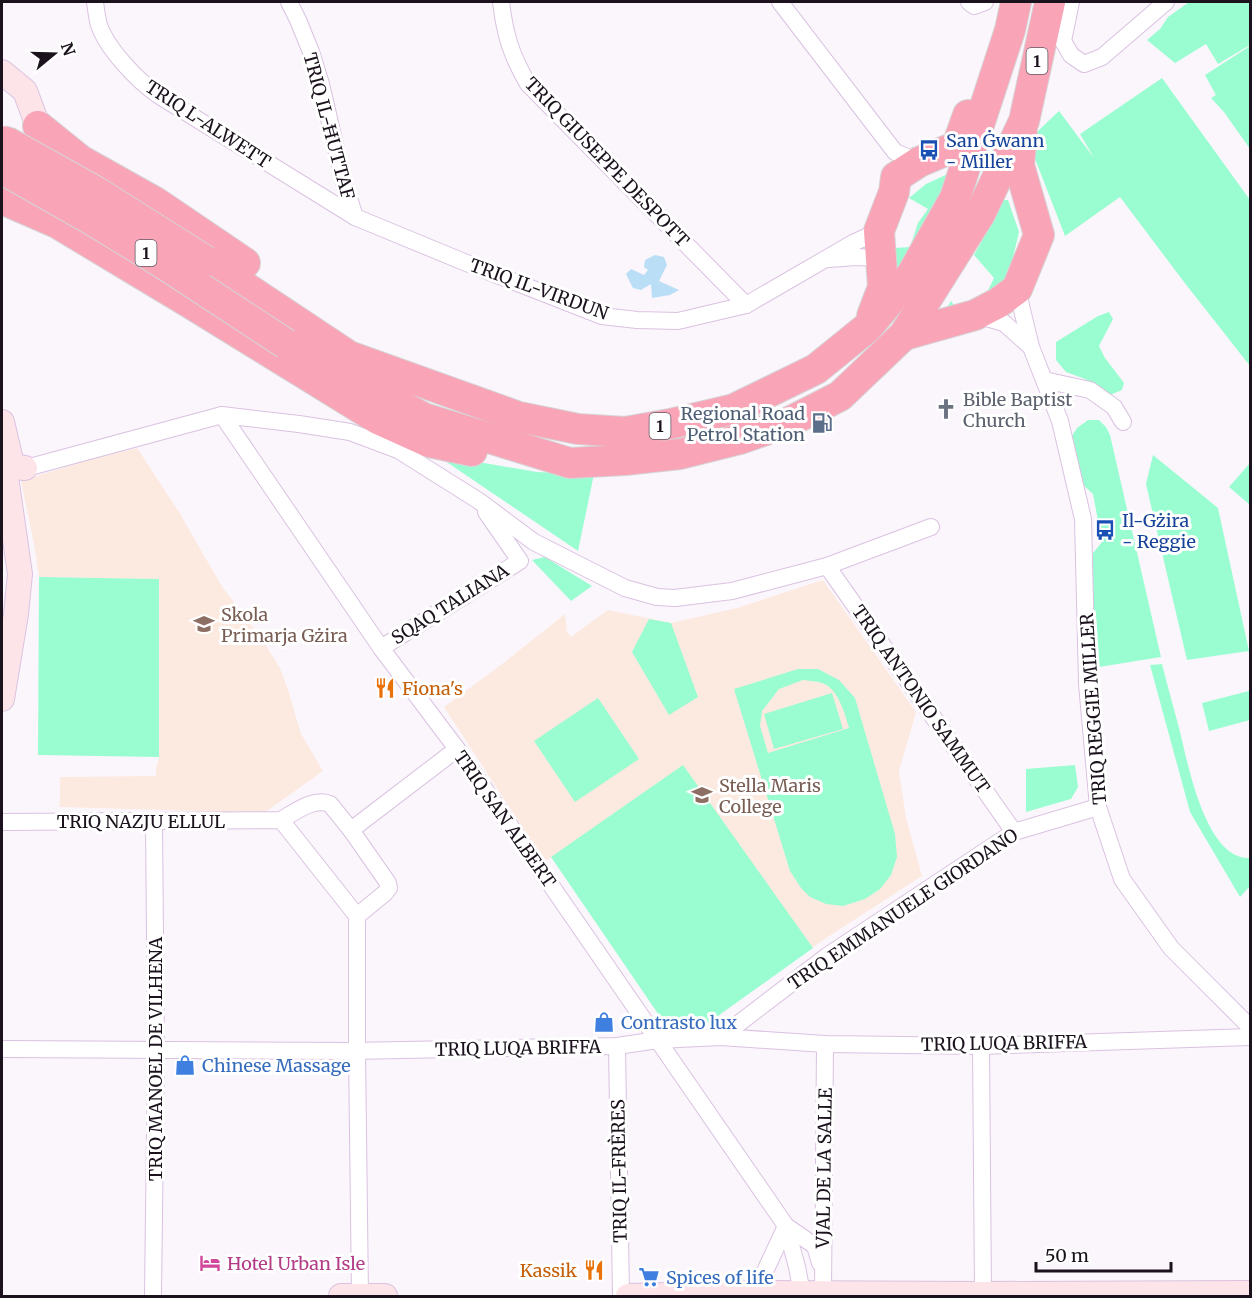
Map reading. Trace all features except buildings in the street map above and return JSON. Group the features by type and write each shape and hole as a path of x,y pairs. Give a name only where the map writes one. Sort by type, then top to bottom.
{"highway":[{"name":"1","path":"2,141 95,191 349,356 519,417 578,429 626,432 734,409 816,369 868,327 912,274 955,198 1010,30 1016,2"},
{"name":"1","path":"904,335 975,315 1017,290 1039,235 1019,165 1024,121 1050,2"},
{"name":"1","path":"903,164 957,146 991,52 1010,30"},
{"name":"1","path":"2,169 154,258 286,344 424,418 570,463 680,454 740,439 789,422 840,396 904,335 980,214 1024,121"},
{"path":"38,126 80,160 155,202 327,319 434,386"},
{"path":"868,327 883,287 880,244 903,164"},
{"path":"3,201 57,223 378,419 429,442 524,461 570,463"}],"main road":[{"path":"2,72 25,91 38,126 37,155 25,181 3,201"},
{"path":"2,422 15,471 20,574 7,633 2,699"},
{"path":"2,449 15,471"},
{"path":"2,551 4,576 2,595"},
{"path":"628,1296 755,1293 818,1288 918,1295 1251,1293"},
{"path":"341,1296 385,1296"}],"street":[{"name":"TRIQ L-ALWETT","path":"94,2 99,25 106,41 147,87 355,217"},
{"name":"TRIQ IL-ĦUTTAF","path":"289,2 311,52 321,84 344,183 355,217"},
{"name":"TRIQ GIUSEPPE DESPOTT","path":"501,2 509,46 528,84 746,305"},
{"path":"780,2 903,164"},
{"path":"1071,2 1063,42 1071,55 1084,64 1102,57 1166,2"},
{"name":"TRIQ IL-VIRDUN","path":"355,217 602,316 645,321 678,321 746,305 853,243 880,244"},
{"name":"TRIQ IL-VIRDUN","path":"825,260 856,257 880,244"},
{"name":"TRIQ REGGIE MILLER","path":"1017,290 1031,347 1060,421 1083,519 1087,684 1098,807 1122,879 1171,948 1251,1027"},
{"name":"TRIQ REGGIE MILLER","path":"975,315 1004,323 1031,347"},
{"path":"1044,380 1090,390 1114,407 1123,422"},
{"path":"15,471 222,415 350,432 398,450 479,501 534,542 625,588 657,597 675,598 732,591 827,566 931,526"},
{"name":"TRIQ SAN ALBERT","path":"222,415 381,648 457,749 786,1226 797,1267 818,1288"},
{"name":"SQAQ TALIANA","path":"381,648 520,561 479,501"},
{"name":"TRIQ ANTONIO SAMMUT","path":"827,566 1014,832"},
{"path":"351,830 457,749"},
{"path":"357,916 388,888 387,883 351,830 326,802 312,804 281,820 357,916 360,1296"},
{"name":"TRIQ EMMANUELE GIORDANO","path":"721,1037 826,956 1014,832 1098,807"},
{"name":"TRIQ NAZJU ELLUL","path":"2,822 281,820"},
{"name":"TRIQ MANOEL DE VILHENA","path":"153,1296 156,1051 154,821"},
{"name":"TRIQ LUQA BRIFFA","path":"2,1049 357,1051 617,1046 658,1040 721,1037 825,1044 981,1046 1251,1037"},
{"name":"VJAL DE LA SALLE","path":"818,1288 825,1044"},
{"name":"TRIQ IL-FRÈRES","path":"617,1046 621,1296"},
{"path":"981,1046 983,1294"},
{"path":"755,1293 786,1226"},
{"name":"TRIQ SAN ALBERT","path":"786,1226 815,1246 818,1288"}],"shaded area":[{"name":"Skola Primarja Gżira","path":"137,448 179,512 221,585 280,668 301,734 323,771 264,813 59,807 60,777 156,776 159,757 159,579 39,577 21,481 91,459"},
{"name":"Stella Maris College","path":"823,580 916,712 899,771 906,818 922,876 823,940 708,1023 663,1021 552,857 545,862 444,707 565,614 567,632 571,637 608,610 671,623 737,608"}],"green space":[{"path":"1189,2 1250,2 1250,45 1218,64 1206,44 1175,63 1147,40 1160,29 1168,17"},
{"path":"1250,46 1250,149 1224,112 1211,98 1216,95 1205,75"},
{"path":"1162,78 1250,200 1250,366 1120,197 1065,236 1032,151 1038,131 1059,111 1094,158 1080,134"},
{"path":"954,171 902,277 895,267 895,248 910,247 918,223 928,209 909,198 926,184"},
{"path":"1000,200 1008,200 1019,232 1010,270 1000,286 977,309 943,314 951,301 954,305 984,299 994,278 974,255 988,230"},
{"path":"1109,312 1113,319 1099,346 1124,383 1122,390 1110,395 1085,379 1066,372 1056,360 1056,342 1098,316"},
{"path":"1088,420 1099,420 1110,435 1161,657 1093,668 1093,553 1102,542 1093,494 1082,484 1072,436 1077,428"},
{"path":"426,448 478,462 537,472 594,474 578,551"},
{"path":"1153,455 1218,508 1249,651 1187,660 1146,484"},
{"path":"1250,463 1250,505 1229,487"},
{"path":"545,557 592,586 571,601 532,560"},
{"path":"39,577 159,579 159,757 38,755"},
{"path":"649,619 671,623 698,697 669,715 632,652"},
{"path":"1162,664 1202,810 1211,829 1222,844 1235,855 1250,858 1250,886 1240,897 1190,812 1150,665"},
{"path":"798,669 818,669 839,680 855,698 895,834 897,857 891,875 880,889 865,899 843,906 826,904 810,897 801,888 790,871 734,689","holes":["803,680 822,683 832,690 840,702 849,728 768,753 760,726 762,711 779,689"]},
{"path":"1249,691 1250,720 1209,731 1202,703"},
{"path":"832,693 843,729 774,749 764,714"},
{"path":"598,698 639,759 575,802 534,741"},
{"path":"683,765 813,948 708,1023 663,1021 551,857"},
{"path":"1075,765 1078,787 1071,799 1026,812 1026,769"}],"water":[{"path":"655,255 664,257 667,265 659,281 679,290 670,295 652,298 651,284 641,290 633,288 626,274 631,269 644,275 648,270 644,267 645,260"}],"place":[{"name":"San Ġwann - Miller","path":"929,150"},
{"name":"Bible Baptist Church","path":"946,409"},
{"name":"Regional Road Petrol Station","path":"822,423"},
{"name":"Il-Gżira - Reggie","path":"1105,530"},
{"name":"Skola Primarja Gżira","path":"204,624"},
{"name":"Fiona's","path":"385,688"},
{"name":"Stella Maris College","path":"702,795"},
{"name":"Contrasto lux","path":"604,1022"},
{"name":"Chinese Massage","path":"185,1065"},
{"name":"Hotel Urban Isle","path":"210,1263"},
{"name":"Kassik","path":"594,1270"},
{"name":"Spices of life","path":"649,1277"}]}
